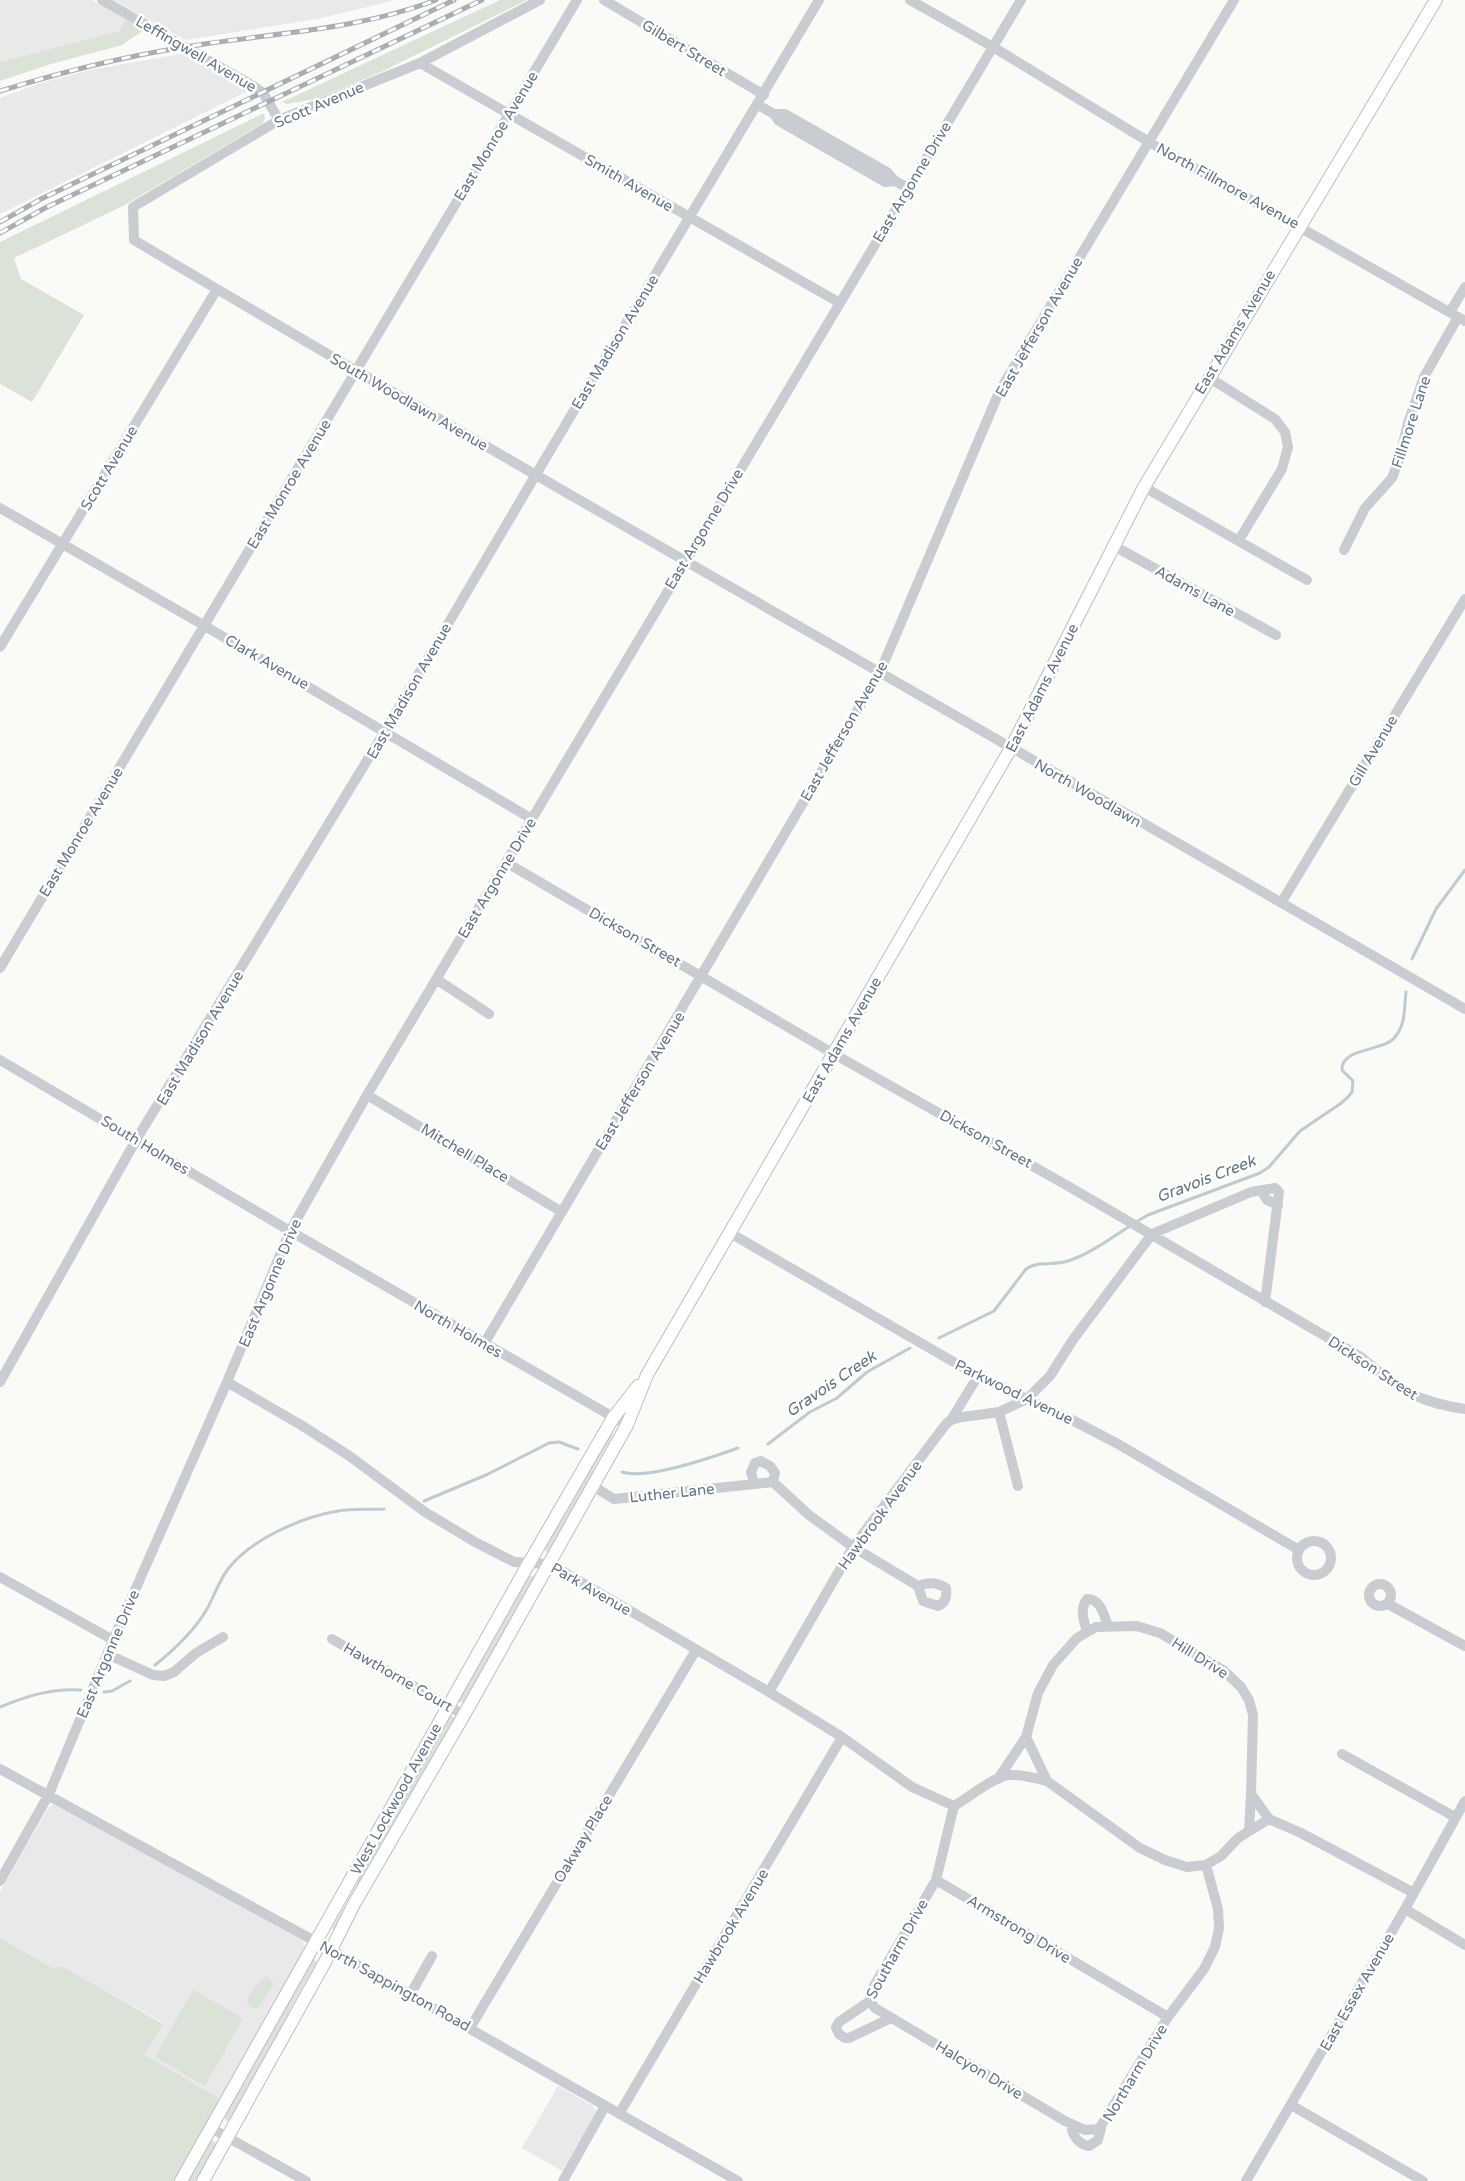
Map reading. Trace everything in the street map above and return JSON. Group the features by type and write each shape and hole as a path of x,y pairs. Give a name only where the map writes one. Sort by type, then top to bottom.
{"main road":[{"name":"East Adams Avenue","path":"626,1425 647,1375 1011,748 1144,487 1208,377 1436,0"},
{"name":"East Adams Avenue","path":"613,1418 647,1375"},
{"name":"West Lockwood Avenue","path":"180,2181 447,1706 613,1418"},
{"name":"West Lockwood Avenue","path":"203,2181 331,1950 354,1904 464,1716 626,1425"}],"street":[{"name":"Leffingwell Avenue","path":"102,0 252,85 263,93 279,120"},
{"name":"Scott Avenue","path":"134,240 133,207 279,120 420,63 540,0"},
{"name":"East Monroe Avenue","path":"0,968 577,0"},
{"name":"Gilbert Street","path":"604,0 764,95"},
{"name":"East Madison Avenue","path":"0,1382 136,1140 146,1128 386,731 535,476 819,0"},
{"name":"North Fillmore Avenue","path":"910,0 993,46 1149,142 1458,317"},
{"name":"East Argonne Drive","path":"0,1881 49,1794 107,1654 227,1382 290,1231 367,1095 1021,0"},
{"name":"East Jefferson Avenue","path":"484,1344 880,672 1000,390 1234,0"},
{"name":"Smith Avenue","path":"420,63 689,218 840,302"},
{"path":"758,105 774,114 785,114 887,172 895,181 908,188"},
{"name":"South Woodlawn Avenue","path":"134,240 358,370 535,476 686,560"},
{"name":"Fillmore Lane","path":"1344,550 1365,508 1392,478 1424,377 1458,317 1465,288"},
{"name":"Scott Avenue","path":"0,646 217,289"},
{"path":"1208,377 1275,419 1285,432 1288,447 1282,468 1239,540"},
{"path":"1144,487 1307,580"},
{"name":"Clark Avenue","path":"0,508 386,731 532,819"},
{"name":"Adams Lane","path":"1114,546 1276,635"},
{"name":"North Woodlawn","path":"686,560 1465,1009"},
{"name":"Gill Avenue","path":"1281,903 1465,599"},
{"name":"Dickson Street","path":"507,863 834,1054 1152,1234 1361,1357 1390,1381 1416,1397 1438,1405 1465,1409"},
{"path":"436,980 489,1014"},
{"name":"South Holmes","path":"0,1060 290,1231"},
{"name":"Mitchell Place","path":"367,1095 562,1212"},
{"path":"951,1420 998,1412 1026,1399 1050,1376 1072,1341 1152,1234 1251,1192 1275,1188 1279,1192 1278,1205 1265,1302"},
{"name":"North Holmes","path":"290,1231 626,1425"},
{"name":"Parkwood Avenue","path":"730,1233 978,1376 1118,1444 1299,1550"},
{"name":"Hawbrook Avenue","path":"769,1692 853,1546 951,1420 978,1376"},
{"name":"Park Avenue","path":"227,1382 264,1402 324,1440 426,1512 475,1542 514,1562 550,1564 769,1692 842,1737 912,1787 954,1806"},
{"path":"998,1412 1018,1486"},
{"path":"754,1483 751,1472 755,1463 761,1461 770,1466 775,1473 773,1482 809,1515 853,1546 918,1586"},
{"name":"Luther Lane","path":"593,1486 614,1499 773,1482"},
{"path":"0,1577 113,1640"},
{"path":"1087,1632 1082,1614 1082,1606 1087,1599 1093,1599 1099,1604 1108,1626"},
{"path":"1388,1604 1465,1646"},
{"name":"Hill Drive","path":"998,1779 1026,1737 1038,1693 1053,1665 1077,1638 1096,1627 1137,1626 1160,1633 1223,1670 1241,1686 1249,1700 1253,1715 1249,1831"},
{"path":"107,1654 153,1675 164,1676 174,1672 202,1650 223,1637"},
{"name":"Hawthorne Court","path":"332,1639 464,1716"},
{"name":"Oakway Place","path":"470,2028 696,1650"},
{"name":"Hawbrook Avenue","path":"619,2114 842,1737"},
{"name":"Hill Drive","path":"1026,1737 1047,1781"},
{"path":"1342,1754 1455,1817"},
{"name":"North Sappington Road","path":"0,1769 49,1794 331,1950 738,2181"},
{"name":"Hill Drive","path":"954,1806 1007,1775 1029,1776 1047,1781 1140,1848 1165,1860 1188,1867 1206,1865"},
{"path":"1251,1794 1269,1819 1301,1833 1414,1893"},
{"name":"East Essex Avenue","path":"1246,2181 1405,1909 1465,1801"},
{"path":"936,1880 954,1806"},
{"path":"1206,1865 1221,1856 1238,1838 1269,1819"},
{"name":"Northarm Drive","path":"1071,2124 1072,2130 1080,2142 1089,2146 1098,2140 1097,2129 1168,2017 1204,1969 1215,1947 1219,1928 1218,1909 1206,1865"},
{"name":"Southarm Drive","path":"891,2018 849,2038 839,2034 836,2027 838,2022 870,2001 871,1991 936,1880"},
{"name":"Armstrong Drive","path":"936,1880 1168,2017"},
{"path":"1405,1909 1465,1945"},
{"path":"410,1995 432,1956"},
{"name":"Halcyon Drive","path":"870,2001 875,2008 891,2018 1071,2124 1085,2130 1097,2129"},
{"path":"563,2181 605,2106"},
{"path":"1291,2106 1423,2181"},
{"path":"211,2128 306,2181"}],"shaded area":[{"path":"0,0 92,0 126,19 119,31 0,62"},
{"path":"113,0 396,0 317,19 186,40"},
{"path":"500,0 527,0 379,73 316,99 286,104 282,102"},
{"path":"126,19 144,30 122,45 51,64 0,81 0,62 119,31"},
{"path":"181,54 188,55 245,86 248,91 0,214 0,98 41,83 90,70"},
{"path":"264,113 265,118 262,124 123,206 14,258 21,279 84,315 32,402 0,384 0,242"},
{"path":"612,1432 613,1435 594,1468 584,1496 548,1552 546,1552 547,1543"},
{"path":"530,1576 535,1577 465,1702 459,1702 458,1700"},
{"path":"450,1715 455,1718 335,1930 332,1928 355,1889 366,1860"},
{"path":"53,1804 60,1805 303,1941 305,1950 221,2099 145,2055 163,2023 62,1966 53,1968 0,1938 0,1892 48,1808"},
{"path":"0,1938 53,1968 62,1966 163,2024 145,2055 221,2099 174,2181 0,2181"},
{"path":"313,1959 317,1962 291,2007 282,2035 232,2122 226,2121 224,2117 226,2113"},
{"path":"266,1976 274,1983 259,2007 255,2009 248,2005 247,1998"},
{"path":"193,1990 243,2018 205,2086 155,2057"},
{"path":"558,2086 593,2106 596,2112 562,2171 522,2148"},
{"path":"214,2141 217,2145 198,2181 186,2181 207,2144"}],"waterway":[{"name":"Gravois Creek","path":"1412,959 1436,909 1465,870"},
{"name":"Gravois Creek","path":"1136,1222 1148,1215 1260,1173 1269,1167 1300,1131 1340,1104 1352,1092 1353,1081 1342,1070 1348,1057 1390,1042 1399,1032 1405,1010 1406,992"},
{"name":"Gravois Creek","path":"939,1338 994,1311 1026,1269 1031,1266 1076,1258 1130,1226"},
{"name":"Gravois Creek","path":"768,1444 810,1412 837,1398 867,1372 910,1348"},
{"name":"Gravois Creek","path":"424,1501 486,1475 549,1443 559,1442 578,1449"},
{"name":"Gravois Creek","path":"622,1472 633,1474 663,1470 697,1462 738,1448"},
{"name":"Gravois Creek","path":"155,1665 196,1625 207,1609 228,1569 238,1558 263,1539 293,1524 324,1514 349,1510 384,1509"},
{"name":"Gravois Creek","path":"104,1692 112,1691 130,1681"},
{"name":"Gravois Creek","path":"0,1707 40,1694 60,1690 81,1690"}],"railway":[{"path":"0,91 69,71 138,55 344,25 406,10 436,0"},
{"path":"0,222 41,199 454,0"},
{"path":"0,233 45,208 482,0"}]}
